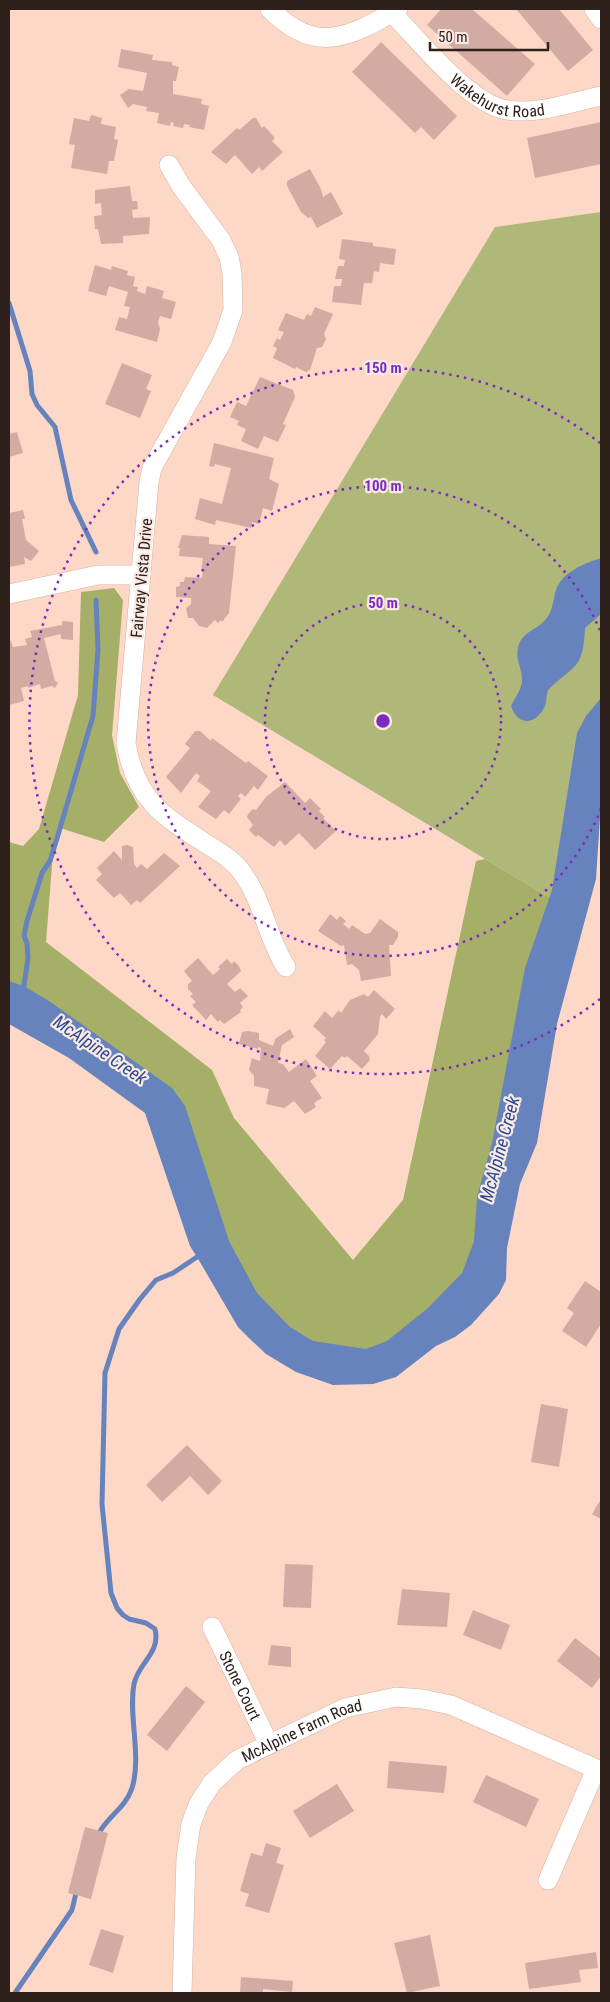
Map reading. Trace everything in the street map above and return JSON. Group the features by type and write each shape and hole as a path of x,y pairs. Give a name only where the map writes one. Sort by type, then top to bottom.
{"street":[{"name":"Wakehurst Road","path":"270,9 285,24 305,36 327,39 351,32 395,11 458,80 476,96 493,106 520,111 601,96"},
{"path":"594,9 601,20"},
{"name":"Fairway Vista Drive","path":"169,165 181,186 221,240 229,256 232,273 233,310 222,342 152,468 126,743 135,779 142,792 162,814 235,863 259,900 271,938 286,967"},
{"path":"9,594 98,576 141,574"},
{"name":"Stone Court","path":"212,1627 269,1744"},
{"name":"McAlpine Farm Road","path":"182,1993 186,1858 191,1824 199,1803 220,1774 237,1760 357,1703 389,1698 422,1699 465,1711 599,1770"},
{"path":"548,1880 599,1770"}],"green space":[{"path":"601,212 601,722 560,904 213,695 495,227"},
{"path":"114,588 123,600 112,735 120,773 139,807 104,842 60,828 53,853 46,942 212,1070 234,1118 353,1260 403,1200 476,861 485,859 560,904 488,1277 414,1338 336,1358 236,1305 150,1080 9,1003 9,842 23,846 39,829 78,695 81,592"}],"water":[{"path":"601,558 601,614 585,628 580,659 571,670 548,690 545,706 537,717 527,721 518,718 511,706 522,682 517,652 522,638 548,616 559,583 575,569"},
{"name":"McAlpine Creek","path":"601,698 601,802 596,879 557,1024 537,1143 520,1184 507,1248 506,1280 499,1294 471,1325 455,1337 436,1346 396,1377 373,1384 333,1385 296,1372 266,1354 238,1327 190,1246 145,1113 69,1058 9,1024 9,981 24,986 49,1001 172,1088 185,1106 229,1241 257,1293 290,1327 313,1341 366,1349 387,1341 428,1308 462,1273 474,1241 477,1197 492,1143 525,968 552,890 577,733 586,716"}],"building":[{"path":"441,9 472,9 535,64 507,96 427,25"},
{"path":"516,9 559,9 593,50 568,71"},
{"path":"381,42 457,116 434,140 421,127 415,133 352,72"},
{"path":"121,49 153,55 152,60 172,62 172,65 179,67 176,81 173,81 173,94 202,99 201,104 209,106 204,130 184,124 183,128 173,126 174,123 171,122 170,126 157,123 159,113 146,111 147,107 133,104 128,108 120,95 129,89 143,91 147,73 118,67"},
{"path":"91,115 102,118 101,124 116,127 114,139 118,140 114,161 109,161 107,174 71,168 75,145 69,144 74,118 89,121"},
{"path":"253,118 256,118 262,128 264,126 275,138 272,141 283,152 262,171 259,167 252,174 235,155 226,164 211,152 237,128 239,130"},
{"path":"601,122 601,164 535,178 527,138"},
{"path":"310,169 321,189 323,197 331,192 343,214 317,228 311,217 308,218 301,212 287,186 287,181"},
{"path":"130,186 132,201 137,201 138,209 132,210 133,218 150,217 149,234 123,236 123,243 101,244 98,229 95,229 94,216 102,215 101,203 95,204 95,190"},
{"path":"342,239 373,243 373,246 396,249 394,265 380,263 379,272 374,271 372,283 364,283 361,305 332,302 334,286 341,286 342,279 335,279 338,266 344,266 345,260 339,259"},
{"path":"95,265 111,270 112,266 128,271 127,275 135,277 133,286 138,287 137,291 145,294 147,286 164,291 162,298 176,302 171,319 160,316 157,342 115,330 119,317 127,319 130,307 124,306 128,292 109,286 106,296 88,291"},
{"path":"315,307 333,314 324,334 326,339 322,347 317,348 310,370 306,372 296,367 295,369 273,358 277,348 273,346 277,338 280,340 284,332 278,330 286,313 304,320 307,314 311,316"},
{"path":"122,363 152,375 146,389 151,391 140,418 105,404"},
{"path":"260,377 293,390 295,397 283,424 286,425 278,442 264,436 258,449 241,441 246,429 237,425 239,421 230,417 237,402 246,406"},
{"path":"17,432 23,453 9,457 9,434"},
{"path":"214,443 274,458 269,479 279,484 272,511 263,508 259,524 252,522 251,528 216,520 215,525 195,519 200,498 222,504 231,468 215,464 214,467 209,466"},
{"path":"23,510 25,519 22,519 26,540 39,551 31,561 24,557 25,564 9,567 9,513"},
{"path":"182,535 209,537 209,544 236,546 229,613 222,622 221,620 218,623 215,620 207,628 199,626 193,618 188,618 186,608 191,604 191,598 176,597 176,587 180,586 180,582 184,582 185,577 202,578 203,571 201,571 203,558 179,556 180,548 178,548"},
{"path":"62,621 73,622 73,640 61,639 61,634 44,638 55,681 58,683 55,688 52,686 41,689 40,684 21,688 24,701 9,705 9,641 11,641 13,647 27,645 25,639 32,637 30,631 62,625"},
{"path":"195,731 200,731 211,741 212,738 246,763 248,761 268,776 258,790 254,786 245,797 241,793 238,796 241,799 229,814 224,810 216,819 198,807 211,791 197,781 200,776 196,773 181,793 166,777 190,748 185,744"},
{"path":"285,782 305,803 310,798 321,809 319,811 325,817 323,818 336,831 315,850 299,833 285,846 280,840 274,847 258,835 256,837 249,830 253,825 247,817 248,814 253,809 256,810 266,797"},
{"path":"122,846 133,847 134,864 137,868 141,864 147,869 164,853 180,866 140,903 137,900 131,905 120,893 114,898 96,880 102,874 97,868 114,851 122,860"},
{"path":"330,914 337,920 340,916 346,921 343,924 349,929 352,925 365,934 370,933 380,919 398,932 398,937 393,945 389,945 391,976 361,981 359,970 352,964 347,965 344,945 341,946 318,931"},
{"path":"198,958 213,975 220,969 218,967 227,959 232,964 234,961 241,971 227,984 235,992 240,988 248,996 240,1003 243,1007 240,1010 241,1012 224,1024 220,1020 218,1022 211,1014 206,1020 192,1005 196,1002 190,996 193,994 188,989 188,984 192,981 184,971"},
{"path":"374,990 395,1009 386,1019 382,1014 380,1017 378,1034 364,1051 370,1060 362,1069 347,1056 345,1058 342,1056 330,1069 315,1056 326,1042 324,1040 326,1038 313,1026 325,1011 332,1018 339,1010 341,1013 350,1000 364,994 368,997"},
{"path":"290,1029 294,1037 282,1045 278,1063 283,1064 289,1072 306,1059 317,1076 310,1081 322,1098 314,1103 316,1107 305,1114 294,1101 284,1108 266,1104 269,1089 254,1086 254,1076 249,1070 252,1058 260,1061 261,1048 258,1047 258,1049 239,1044 242,1032 248,1031 259,1033 259,1040 273,1046 275,1039"},
{"path":"585,1281 601,1292 601,1324 586,1347 562,1331 574,1313 567,1308"},
{"path":"541,1404 568,1409 559,1467 531,1462"},
{"path":"187,1445 222,1481 208,1495 190,1476 162,1502 146,1485"},
{"path":"601,1499 601,1519 592,1514"},
{"path":"285,1564 313,1565 311,1608 283,1607"},
{"path":"402,1589 450,1593 447,1627 397,1625"},
{"path":"473,1610 510,1625 501,1650 463,1635"},
{"path":"575,1638 601,1658 601,1676 592,1688 557,1661"},
{"path":"271,1645 291,1647 291,1667 268,1665"},
{"path":"186,1686 205,1702 167,1751 147,1735"},
{"path":"389,1761 447,1766 444,1793 387,1788"},
{"path":"486,1775 539,1799 526,1827 473,1802"},
{"path":"337,1784 354,1811 310,1838 293,1811"},
{"path":"85,1827 108,1833 91,1899 68,1893"},
{"path":"266,1843 281,1848 276,1863 284,1865 269,1913 245,1906 249,1894 240,1891 251,1853 262,1856"},
{"path":"101,1929 124,1936 113,1973 89,1965"},
{"path":"430,1935 440,1986 407,1993 394,1943"},
{"path":"596,1952 598,1968 579,1970 581,1982 529,1989 525,1963"},
{"path":"241,1977 293,1981 292,1992 263,1989 263,1993 240,1993"}],"waterway":[{"path":"9,303 30,371 32,394 37,405 55,427 71,500 96,552"},
{"path":"23,992 28,958 27,943 24,936 27,921 42,873 50,861 93,716 98,650 96,600"},
{"path":"97,1837 105,1824 125,1802 132,1788 136,1763 133,1709 134,1684 136,1677 155,1645 156,1637 155,1629 146,1623 129,1619 123,1615 117,1608 111,1593 102,1504 105,1373 119,1329 140,1299 156,1280 173,1273 197,1257 203,1256"},
{"path":"15,1993 72,1910 77,1889"}]}
